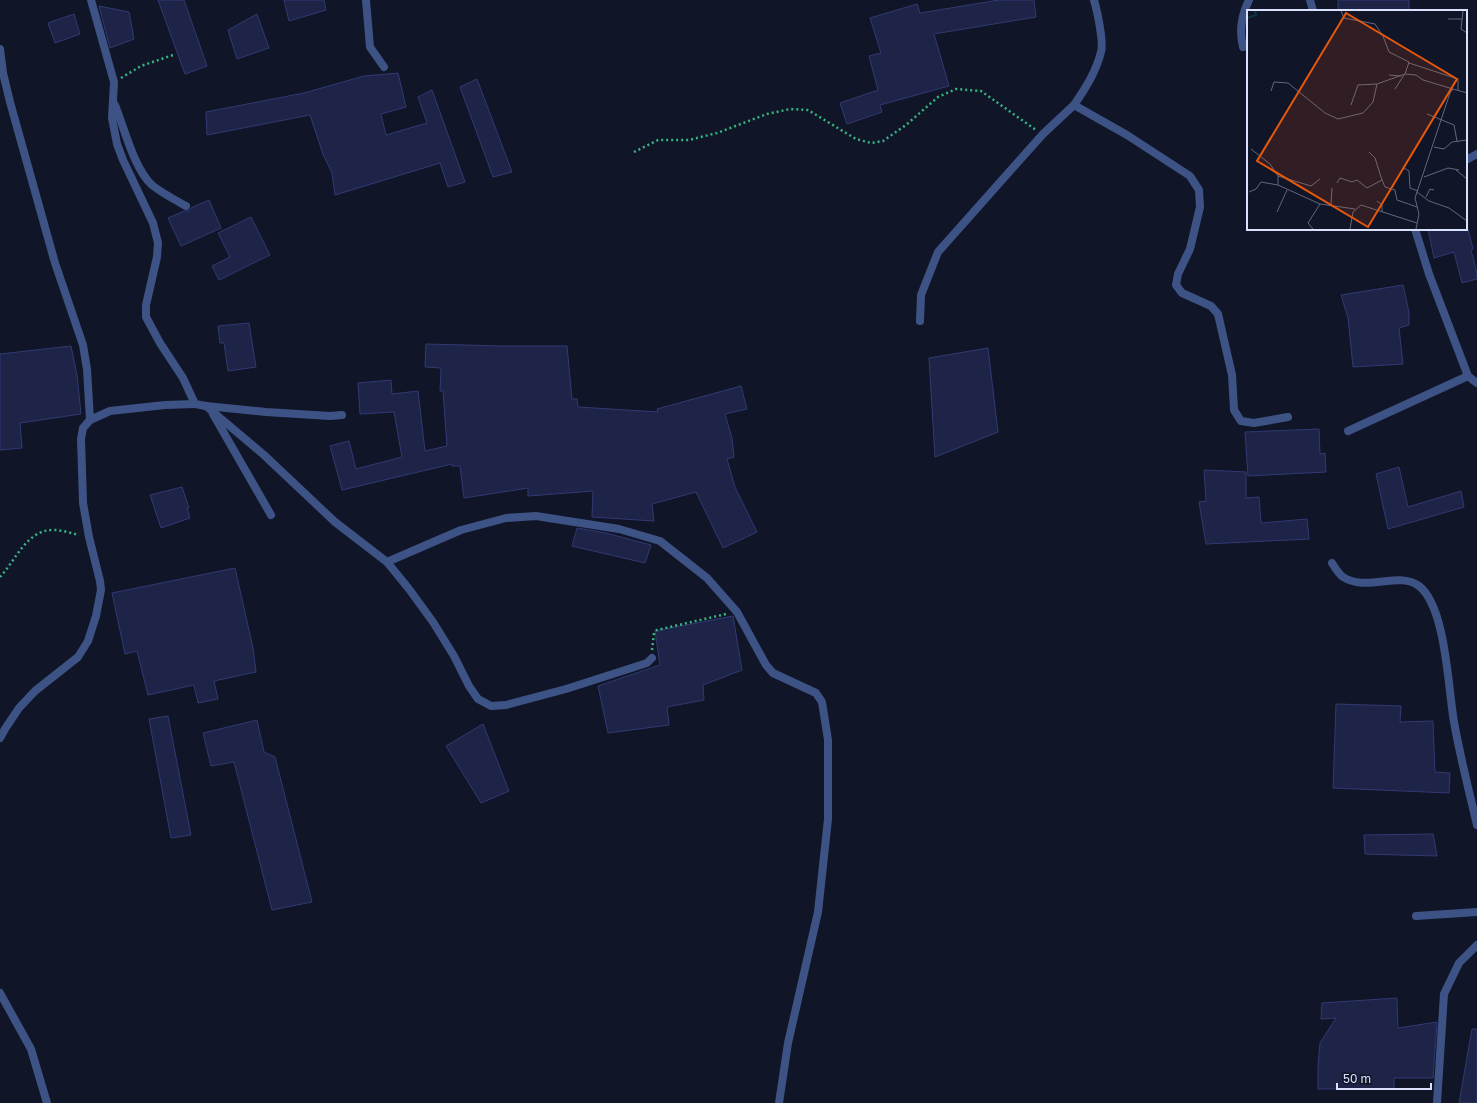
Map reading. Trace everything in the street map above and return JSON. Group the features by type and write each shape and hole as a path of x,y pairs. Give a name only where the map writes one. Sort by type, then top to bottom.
{"street":[{"path":"91,0 114,82 112,118 117,144 153,223 158,244 157,257 146,305 146,317 160,343 183,378 195,404"},
{"path":"366,0 370,47 384,67"},
{"path":"920,321 921,295 938,252 1043,134 1074,105 1095,70 1102,51 1097,9 1094,0"},
{"path":"1243,47 1242,20 1250,0"},
{"path":"1310,0 1313,10"},
{"path":"0,49 10,102 55,263 83,345 87,369 90,420"},
{"path":"114,102 140,169 151,184 186,206"},
{"path":"1074,105 1127,135 1190,176 1199,190 1200,207 1190,249 1178,274 1176,285 1182,293 1211,306 1218,314 1232,375 1234,410 1241,420 1254,423 1288,417"},
{"path":"1467,159 1477,154"},
{"path":"1415,230 1429,274 1468,376 1477,383"},
{"path":"1348,431 1468,376"},
{"path":"0,738 2,729 35,691 78,657 88,641 96,616 101,590 83,503 81,439 83,428 90,420 110,411 165,405 195,404 208,407 266,412 330,416 342,415"},
{"path":"208,407 272,515"},
{"path":"208,407 264,455 335,522 387,562 433,622 454,656 469,686 478,699 491,706 506,705 566,689 647,663 652,658"},
{"path":"387,562 461,530 506,518 536,516 559,519 619,529 660,540 707,578 736,612 766,665 773,673 816,694 822,702 828,740 828,819 818,912 788,1043 779,1103"},
{"path":"1332,563 1342,577 1356,583 1395,581 1408,582 1416,584 1424,590 1430,599 1441,631 1454,722 1477,825"},
{"path":"1416,916 1477,912"},
{"path":"1437,1103 1444,994 1459,963 1477,945"},
{"path":"0,993 31,1049 47,1103"}],"path":[{"path":"114,82 141,66 173,55"},
{"path":"634,152 658,140 689,140 717,133 767,114 790,109 808,110 856,139 871,143 883,141 906,125 938,97 956,89 981,91 1043,134"},
{"path":"0,577 24,544 36,534 54,530 89,537"},
{"path":"652,658 654,633 656,630 736,612"}],"building":[{"path":"158,0 184,0 207,66 185,74"},
{"path":"284,0 324,0 326,10 289,21"},
{"path":"999,0 1034,0 1036,17 934,34 949,86 880,105 882,112 847,124 840,103 878,90 869,56 881,53 870,18 917,4 920,13"},
{"path":"1338,0 1409,0 1409,10 1338,10"},
{"path":"99,6 129,12 134,39 110,48"},
{"path":"74,14 80,34 55,43 48,23"},
{"path":"257,14 269,48 237,59 228,30"},
{"path":"398,73 406,107 381,114 386,135 427,123 418,97 432,90 465,182 448,187 440,163 335,195 332,173 323,154 310,115 207,135 206,112 304,93 364,76"},
{"path":"477,79 512,172 493,177 460,87"},
{"path":"209,200 221,228 181,246 168,218 184,211 189,211 191,208"},
{"path":"251,217 270,255 219,280 212,266 230,257 218,233"},
{"path":"1468,229 1473,249 1471,250 1477,273 1477,279 1462,283 1454,252 1434,258 1428,230"},
{"path":"1403,285 1409,312 1409,325 1399,328 1403,364 1353,367 1348,318 1341,295"},
{"path":"249,323 256,367 228,371 224,343 220,343 218,326"},
{"path":"426,344 567,346 572,399 577,399 578,407 658,412 657,409 741,386 747,409 725,414 732,438 734,457 727,459 735,487 757,532 723,548 696,492 652,504 654,521 592,517 593,491 528,496 528,488 464,498 460,466 452,466 452,464 342,490 330,446 349,441 356,469 402,457 394,412 360,414 358,383 391,380 392,394 418,391 425,451 447,446 443,391 440,391 441,368 425,367"},
{"path":"71,346 77,375 81,414 20,423 22,448 0,450 0,354"},
{"path":"988,348 998,432 935,457 929,358"},
{"path":"1319,429 1320,454 1325,453 1326,472 1248,476 1245,432"},
{"path":"1399,467 1408,507 1461,491 1464,507 1388,529 1376,474"},
{"path":"1204,470 1246,472 1246,498 1259,497 1261,523 1307,519 1309,539 1206,544 1199,502 1206,501"},
{"path":"182,487 189,508 187,508 190,518 161,528 150,495"},
{"path":"577,528 606,533 651,545 645,563 572,546"},
{"path":"235,568 253,648 256,672 214,681 218,699 198,703 194,685 148,695 137,651 125,654 112,593"},
{"path":"733,616 742,670 703,685 704,700 667,707 669,725 608,733 598,686 660,665 655,631"},
{"path":"1336,704 1401,706 1400,722 1433,721 1435,772 1450,773 1449,793 1333,788"},
{"path":"168,716 191,835 171,838 149,719"},
{"path":"257,720 264,752 275,757 312,902 272,910 234,762 211,766 203,733"},
{"path":"483,724 509,791 481,803 446,746"},
{"path":"1433,834 1437,856 1365,854 1364,835"},
{"path":"1397,998 1398,1028 1437,1022 1433,1078 1394,1078 1394,1089 1318,1089 1320,1043 1336,1018 1321,1019 1322,1003"},
{"path":"1472,1029 1477,1029 1477,1103 1459,1103"}]}
